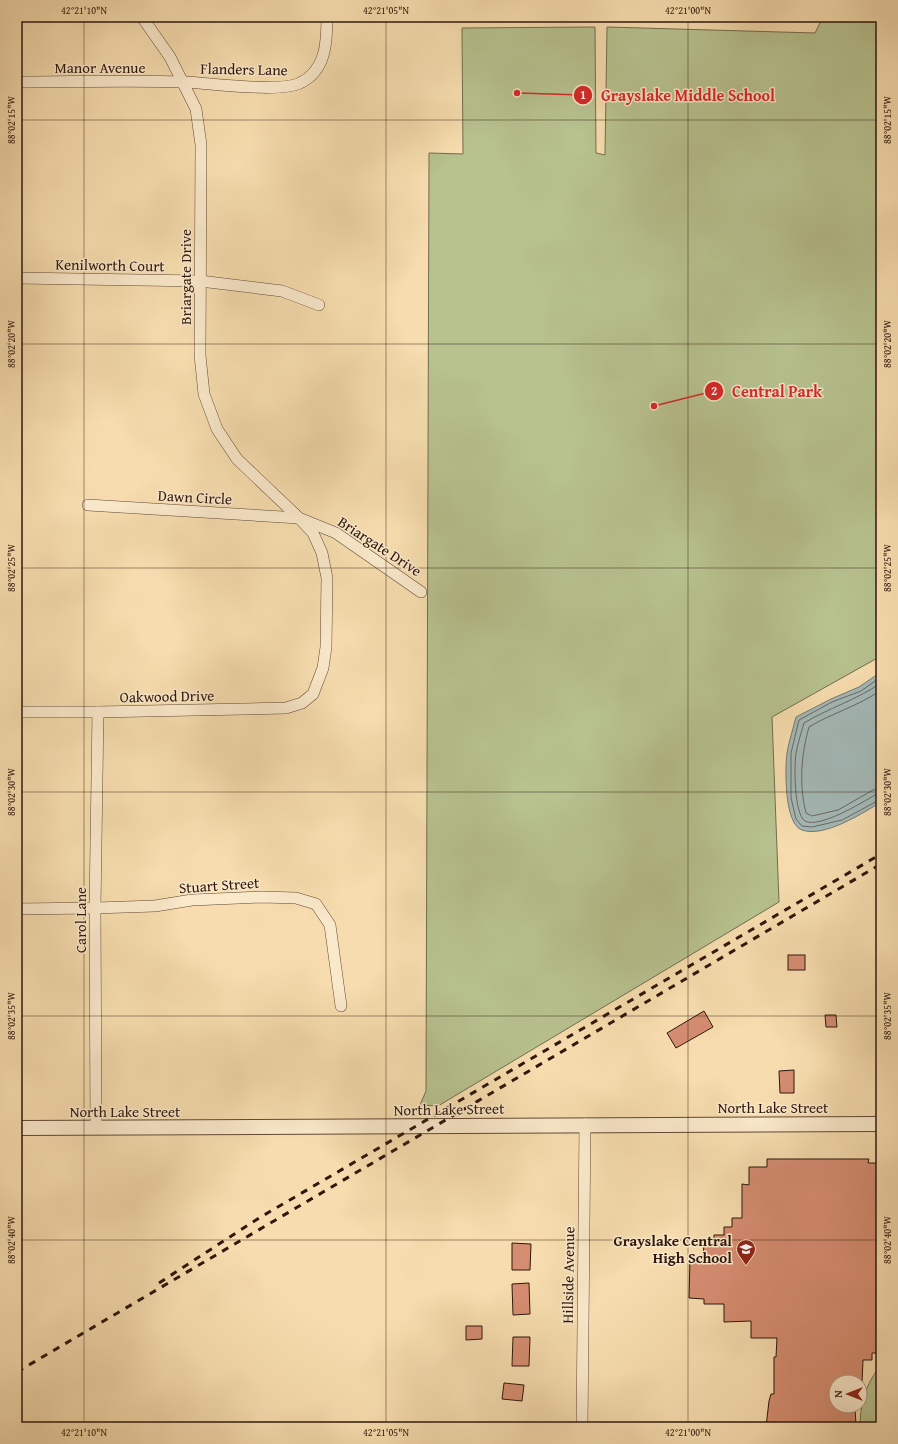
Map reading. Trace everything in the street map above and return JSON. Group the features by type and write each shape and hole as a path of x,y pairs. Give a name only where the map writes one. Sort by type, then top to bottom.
{"street":[{"name":"Briargate Drive","path":"142,17 170,57 184,82 196,109 201,145 200,355 204,394 217,429 237,459 313,533 322,553 327,578 326,647 323,668 313,694"},
{"name":"Flanders Lane","path":"184,82 283,88 299,84 313,73 323,58 327,39 327,17"},
{"name":"Manor Avenue","path":"17,82 184,82"},
{"name":"Kenilworth Court","path":"17,278 200,281 282,290 318,305"},
{"name":"Dawn Circle","path":"88,505 299,518"},
{"name":"Briargate Drive","path":"299,518 336,533 421,592"},
{"name":"Oakwood Drive","path":"17,712 98,712 286,708 302,703 313,694"},
{"name":"Carol Lane","path":"96,1128 95,908 98,712"},
{"name":"Stuart Street","path":"17,909 156,906 192,900 262,897 296,898 316,904 330,925 341,1006"},
{"name":"North Lake Street","path":"17,1128 585,1124 881,1124"},
{"name":"Hillside Avenue","path":"582,1427 585,1124"}],"green space":[{"path":"823,17 881,17 881,656 772,717 779,902 438,1106 420,1105 426,1091 429,153 463,154 462,28 595,27 596,153 605,155 607,27 815,33"},
{"path":"881,1365 881,1403 878,1414 879,1427 860,1427 860,1414 868,1414 868,1386"}],"water":[{"path":"881,672 881,802 854,818 832,828 811,832 802,830 796,826 792,818 786,782 787,753 796,717 831,699 859,687"}],"building":[{"path":"788,955 805,955 805,970 788,970"},
{"path":"704,1011 713,1027 676,1048 667,1033"},
{"path":"825,1015 836,1015 837,1027 826,1027"},
{"path":"794,1070 794,1093 780,1093 779,1071"},
{"path":"877,1158 881,1158 881,1273 877,1273 877,1285 881,1285 881,1353 872,1353 872,1360 863,1360 862,1374 828,1374 828,1414 855,1414 856,1427 766,1427 769,1401 771,1394 774,1394 774,1357 776,1357 777,1338 751,1338 751,1321 724,1322 724,1304 704,1304 704,1299 689,1298 690,1258 703,1258 704,1243 714,1244 714,1235 724,1235 724,1227 732,1227 732,1218 742,1218 742,1184 749,1185 749,1167 767,1167 767,1159 869,1159 868,1163 877,1163"},
{"path":"512,1243 531,1244 530,1270 512,1270"},
{"path":"529,1283 530,1314 513,1315 512,1284"},
{"path":"466,1326 482,1326 482,1339 466,1340"},
{"path":"513,1337 530,1337 529,1366 512,1366"},
{"path":"504,1383 524,1385 522,1401 502,1399"}],"railway":[{"path":"159,1283 259,1218 881,854"},
{"path":"17,1372 881,864"}],"place":[{"name":"Grayslake Middle School","path":"517,93"},
{"name":"Central Park","path":"654,406"},
{"name":"Grayslake Central High School","path":"746,1266"}]}
